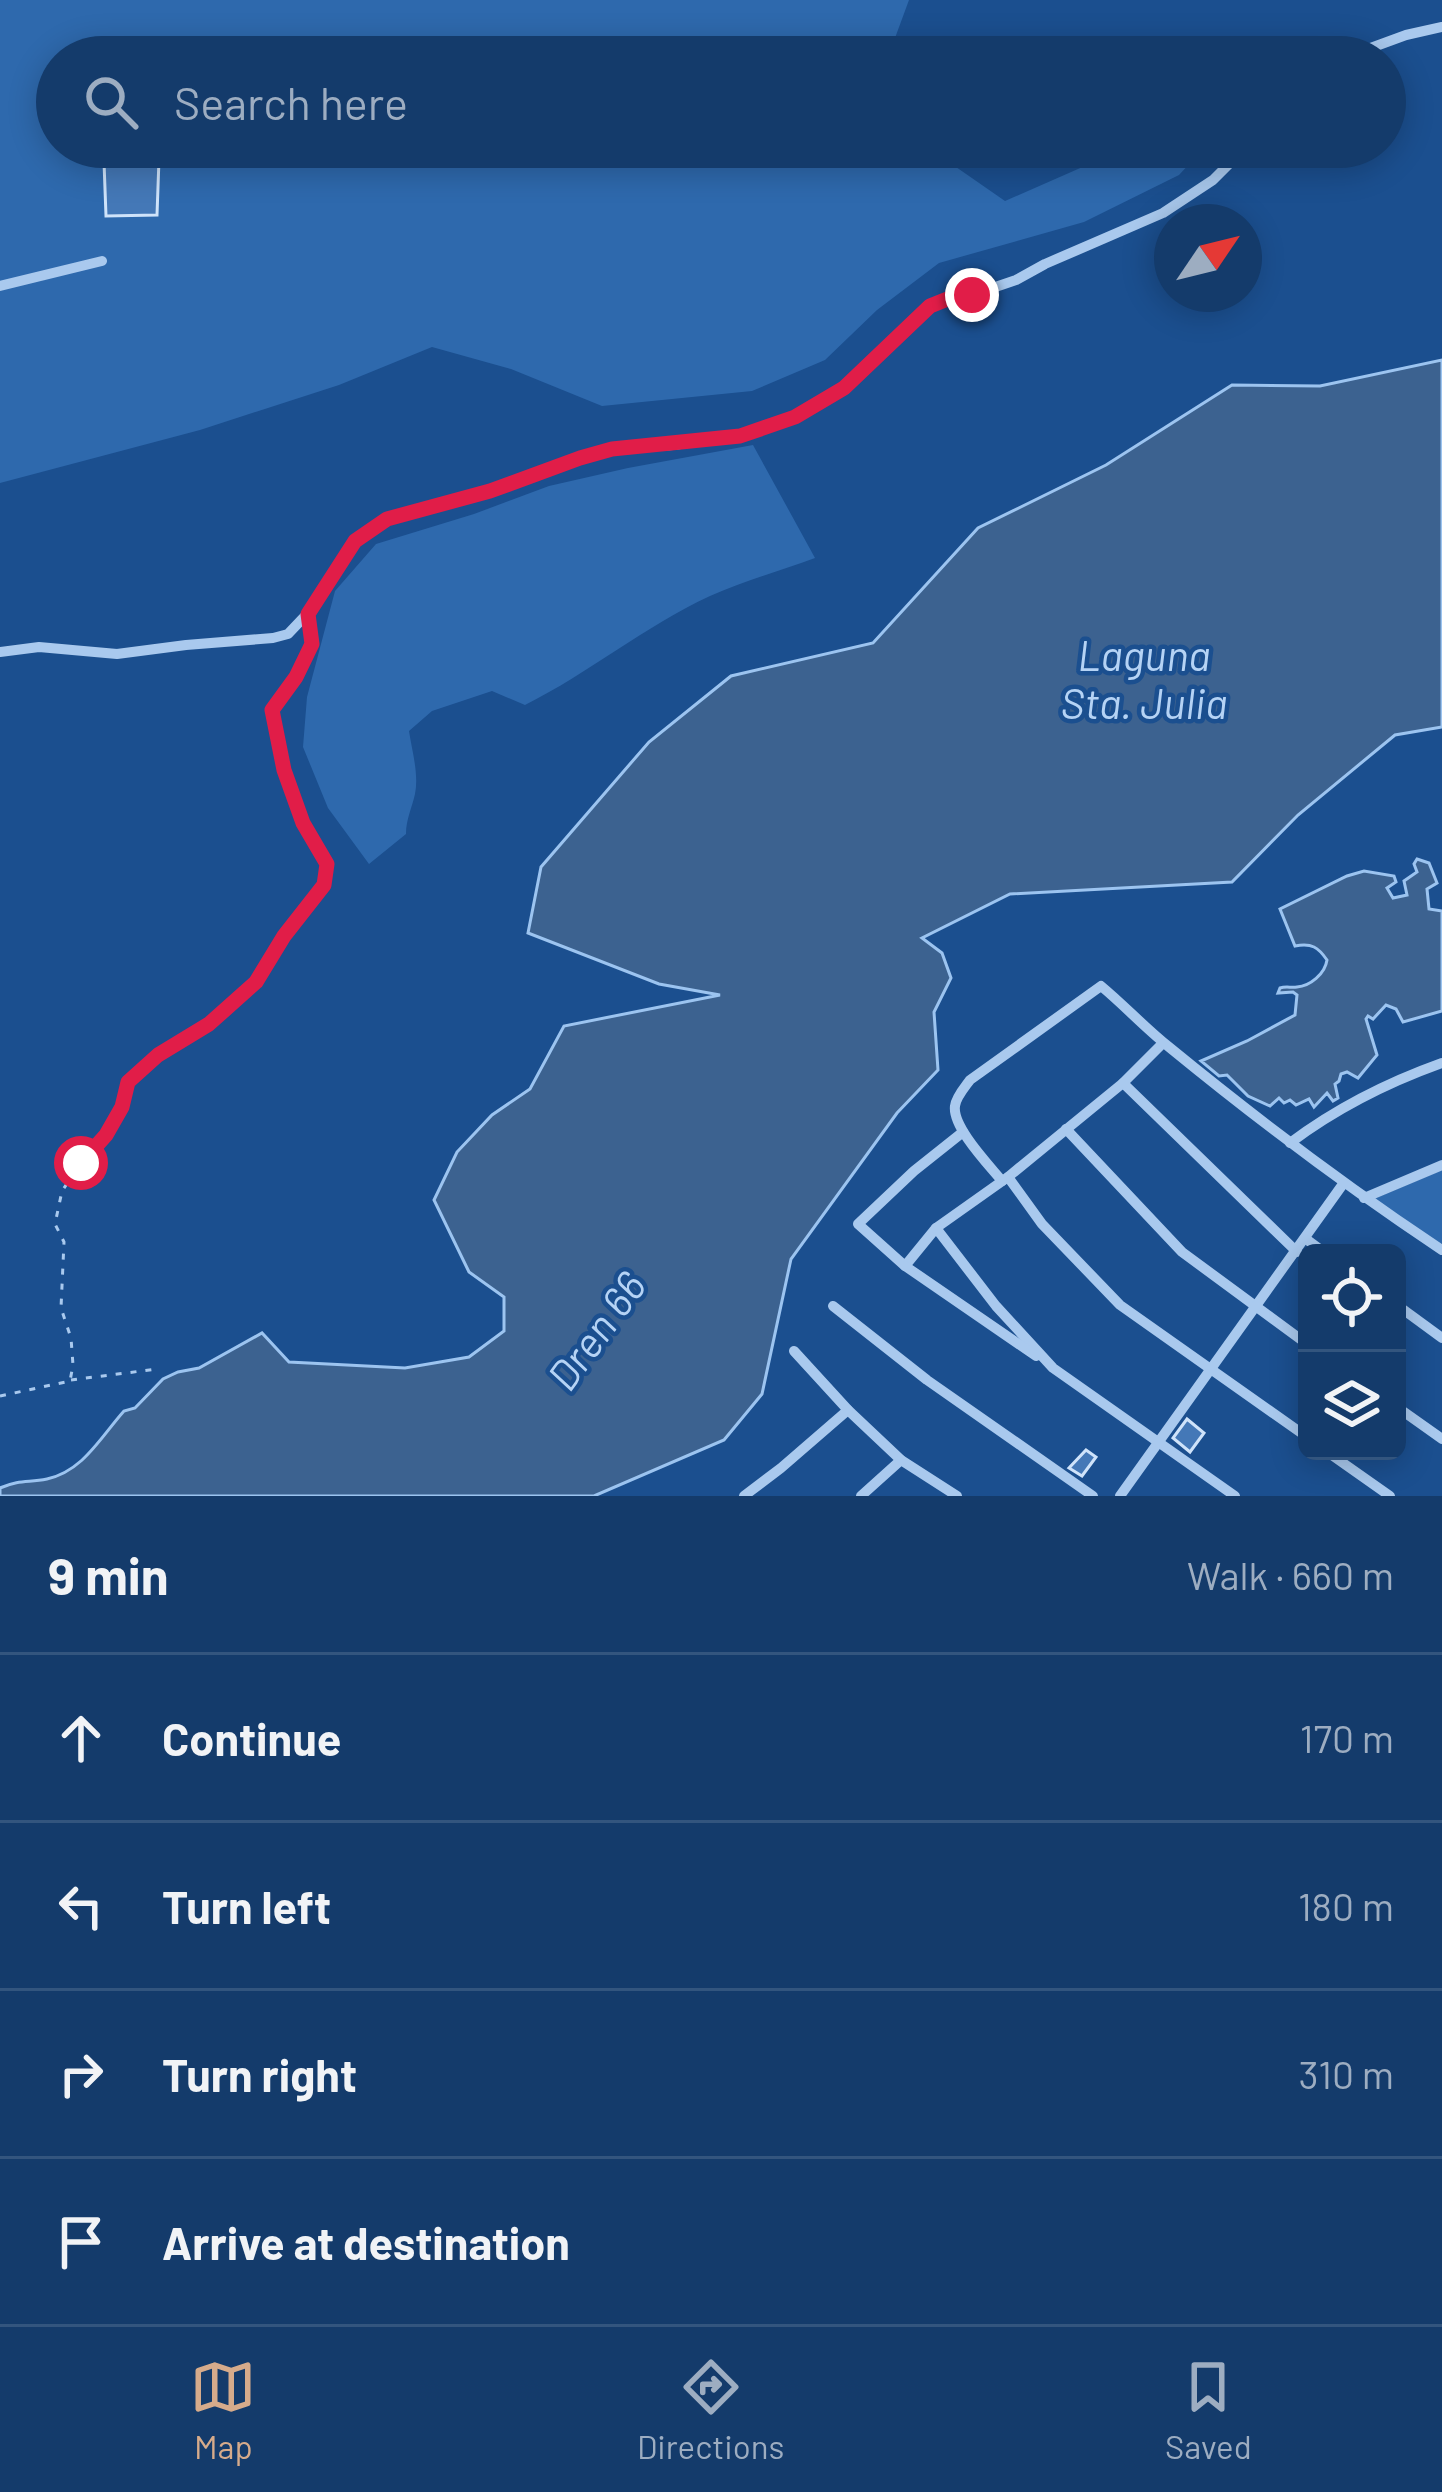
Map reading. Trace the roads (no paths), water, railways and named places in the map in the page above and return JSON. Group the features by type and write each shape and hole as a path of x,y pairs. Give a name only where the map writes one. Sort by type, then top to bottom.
{"street":[{"path":"1403,36 1442,26"},
{"path":"0,652 39,647 117,654 288,634 308,614 355,541 387,519 490,491 596,453 740,436 795,417 844,388 930,306 1016,280 1163,213 1226,168"},
{"path":"0,286 102,261"},
{"path":"1298,1431 1120,1305 1042,1224 964,1132 955,1106 970,1080 1101,986 1163,1043 1290,1143 1442,1250"},
{"path":"905,1266 936,1228 1124,1083 1163,1043"},
{"path":"1290,1143 1332,1112 1442,1063"},
{"path":"1124,1083 1297,1252"},
{"path":"1066,1129 1182,1252 1298,1338"},
{"path":"964,1132 858,1224 905,1266 1235,1496"},
{"path":"1364,1198 1442,1165"},
{"path":"1120,1496 1343,1184"},
{"path":"936,1228 996,1306 1053,1368"},
{"path":"1306,1239 1313,1244"},
{"path":"832,1306 927,1380 1093,1496"},
{"path":"1406,1312 1442,1338"},
{"path":"794,1352 901,1460 956,1496"},
{"path":"744,1496 848,1410"},
{"path":"1406,1413 1442,1439"},
{"path":"862,1496 901,1460"},
{"path":"1339,1460 1390,1496"}],"water":[{"path":"1442,360 1442,727 1395,735 1298,815 1232,882 1010,894 922,938 942,953 951,978 934,1012 938,1070 897,1113 791,1259 762,1394 724,1440 594,1496 0,1496 0,1488 7,1485 47,1479 71,1469 124,1411 135,1408 163,1379 199,1368 262,1333 289,1362 405,1368 469,1357 504,1331 504,1297 469,1272 434,1200 457,1152 492,1115 530,1089 564,1026 720,995 659,984 528,933 541,867 649,742 731,676 873,643 978,528 1106,465 1232,385 1320,386"},
{"path":"1417,859 1429,863 1437,883 1427,889 1429,909 1442,911 1442,1011 1403,1022 1396,1009 1386,1005 1373,1019 1368,1016 1377,1055 1358,1078 1341,1074 1335,1084 1338,1098 1333,1101 1327,1093 1314,1107 1309,1099 1296,1105 1279,1098 1270,1106 1248,1096 1227,1075 1219,1076 1201,1061 1295,1015 1297,995 1278,993 1280,988 1307,984 1323,970 1327,960 1317,949 1295,946 1280,909 1364,871 1394,876 1396,882 1387,888 1393,898 1407,895 1404,881 1417,872"}],"water label":[{"name":"Laguna Sta. Julia","path":"1144,678"},
{"name":"Dren 66","path":"595,1330"}]}
